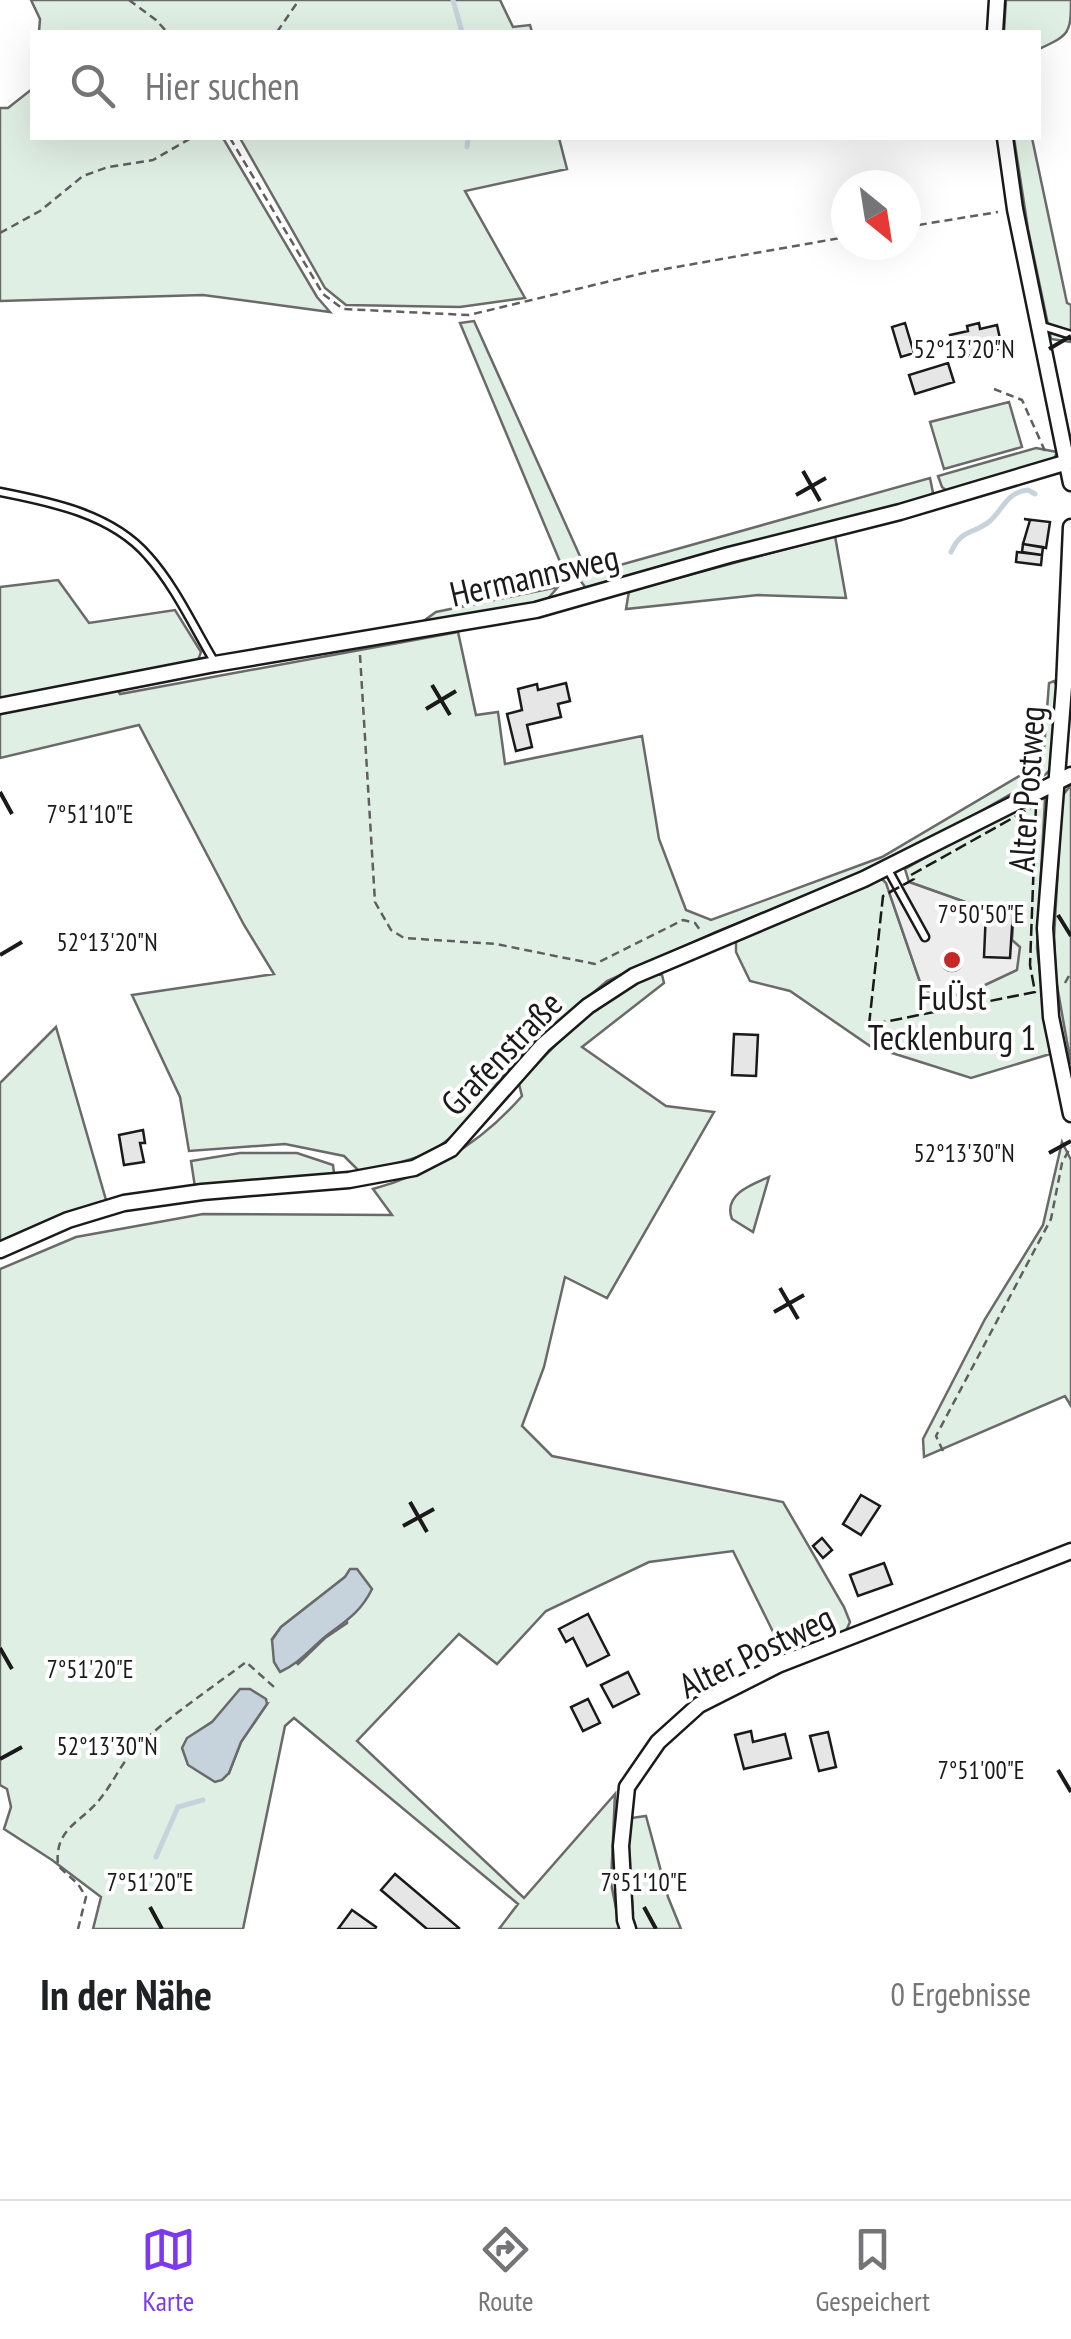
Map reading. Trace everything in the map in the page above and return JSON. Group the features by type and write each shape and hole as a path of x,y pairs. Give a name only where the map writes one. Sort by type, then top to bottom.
{"street":[{"path":"995,30 997,0"},
{"path":"1006,140 1016,209 1071,483"},
{"name":"Hermannsweg","path":"0,706 216,664 536,610 729,555 882,517 1064,463"},
{"name":"Alter Postweg","path":"1071,527 1064,779 1045,928 1051,1017 1071,1114"},
{"name":"Grafenstraße","path":"0,1250 68,1220 124,1203 202,1192 349,1180 414,1168 450,1149 543,1045 588,1006 634,976 886,867 1064,779"},
{"name":"Alter Postweg","path":"628,1929 621,1846 627,1787 658,1742 699,1706 778,1665 1071,1551"}],"lane":[{"path":"1038,324 1071,335"},
{"path":"0,492 74,510 128,537 148,555 216,664"},
{"path":"886,867 925,937"}],"path":[{"path":"129,0 165,30"},
{"path":"278,30 299,0"},
{"path":"0,232 40,211 83,176 108,167 153,160 188,140"},
{"path":"231,140 323,294 343,309 468,315 648,272 831,241"},
{"path":"921,225 1016,209"},
{"path":"994,389 1022,400 1046,454 1064,463"},
{"path":"360,648 370,862 375,902 391,930 404,938 496,944 595,964 683,920 696,923 707,945"},
{"path":"943,1451 936,1436 1052,1218 1062,1164 1071,1146"},
{"path":"78,1929 86,1897 58,1866 58,1844 76,1820 96,1803 132,1752 246,1662 274,1687"}],"green space":[{"path":"31,0 500,0 513,27 530,25 531,30 39,30 40,19"},
{"path":"1006,0 1071,0 1066,32 1041,48 1041,30 1004,30"},
{"path":"30,91 30,140 224,140 317,297 330,312 203,295 0,301 0,108 8,108"},
{"path":"241,140 560,140 567,169 465,191 525,298 460,307 346,305 325,288"},
{"path":"1014,140 1032,140 1067,303 1071,305 1071,342 1051,339"},
{"path":"474,321 588,574 930,478 933,493 588,591 580,580 566,576 460,323"},
{"path":"1009,402 1022,447 944,469 930,422"},
{"path":"1036,448 1057,452 1054,459 1044,464 947,491 938,476"},
{"path":"835,536 846,598 758,595 626,609 629,591"},
{"path":"58,580 89,623 175,610 201,652 197,663 112,681 120,694 458,632 476,715 498,712 505,764 642,736 659,839 686,910 711,920 882,857 1043,762 1049,683 1054,681 1058,688 1054,766 903,856 607,981 525,1050 455,1134 431,1153 362,1174 344,1156 285,1144 189,1151 180,1097 132,995 274,974 244,925 139,725 0,758 0,587"},
{"path":"558,587 545,602 418,625 436,612"},
{"path":"1071,785 1071,1064 1056,980 1054,938 1062,796"},
{"path":"1040,797 1045,799 1037,948 1050,1054 971,1078 870,1046 790,991 750,981 736,952 736,937 882,879 920,982 940,997 1012,941 985,909 909,882 905,869"},
{"path":"654,974 662,975 664,983 582,1047 666,1106 714,1112 607,1298 565,1277 544,1367 522,1426 552,1456 783,1502 844,1607 850,1622 845,1633 785,1656 733,1551 649,1562 546,1611 497,1664 459,1634 357,1741 524,1898 615,1794 611,1883 620,1929 499,1929 518,1904 294,1718 285,1726 243,1929 93,1929 101,1897 4,1829 11,1807 7,1789 0,1785 0,1269 76,1237 203,1214 392,1215 373,1189 436,1165 490,1128 522,1096 519,1084 564,1036 634,983","holes":["345,1577 347,1623 298,1664 272,1639 281,1627","267,1704 241,1742 229,1773 188,1738 212,1722"]},
{"path":"56,1027 106,1200 0,1242 0,1083"},
{"path":"1062,1142 1071,1160 1071,1406 1065,1396 924,1457 923,1439 985,1319 1043,1225"},
{"path":"240,1153 297,1153 333,1165 334,1173 195,1187 191,1161"},
{"path":"769,1177 753,1232 732,1219 731,1203 740,1192"},
{"path":"646,1816 681,1929 634,1929 627,1840 631,1818"}],"shaded area":[{"path":"909,882 985,909 1014,911 1012,940 1020,947 1017,970 966,994 940,997 926,991 889,892"},
{"path":"350,1569 357,1569 372,1589 363,1604 280,1672 274,1662 272,1640 281,1627"},
{"path":"240,1689 250,1689 266,1699 267,1704 241,1742 229,1773 215,1782 188,1765 182,1748 187,1738 212,1722"}],"building":[{"path":"905,323 914,353 901,357 892,327"},
{"path":"979,323 980,329 997,325 1002,348 955,359 950,335 968,331 967,326"},
{"path":"948,363 954,382 915,394 909,375"},
{"path":"1024,519 1050,522 1046,548 1023,544 1030,520"},
{"path":"1023,544 1043,547 1042,555 1022,552"},
{"path":"1017,552 1042,555 1041,565 1016,562"},
{"path":"566,683 570,701 558,704 561,717 527,725 532,747 516,751 507,714 522,710 518,689 537,684 538,690"},
{"path":"986,911 1013,912 1010,958 984,957"},
{"name":"FuÜst Tecklenburg 1","path":"952,951 962,961 952,971 942,961"},
{"path":"734,1034 758,1035 756,1076 732,1075"},
{"path":"143,1130 145,1143 140,1143 144,1162 124,1165 119,1135"},
{"path":"861,1495 880,1506 861,1535 843,1524"},
{"path":"822,1538 832,1550 823,1558 813,1546"},
{"path":"884,1563 892,1584 858,1596 850,1575"},
{"path":"588,1614 609,1655 587,1666 573,1638 566,1642 559,1629"},
{"path":"628,1672 639,1694 613,1707 601,1685"},
{"path":"588,1699 600,1723 583,1731 571,1707"},
{"path":"751,1731 753,1742 785,1734 791,1758 744,1769 735,1735"},
{"path":"828,1732 836,1767 819,1771 810,1736"},
{"path":"395,1874 459,1928 427,1929 381,1890"},
{"path":"352,1910 376,1927 375,1929 338,1929"}],"waterway":[{"path":"453,0 461,30"},
{"path":"467,147 468,140"},
{"path":"951,552 959,539 990,521 1015,494 1028,490 1035,494"},
{"path":"156,1857 178,1807 203,1800"}],"fence":[{"path":"1036,805 1030,965 1035,992 869,1025 883,896 914,879 911,875 1036,805"}],"place":[{"name":"FuÜst Tecklenburg 1","path":"952,960"}]}
